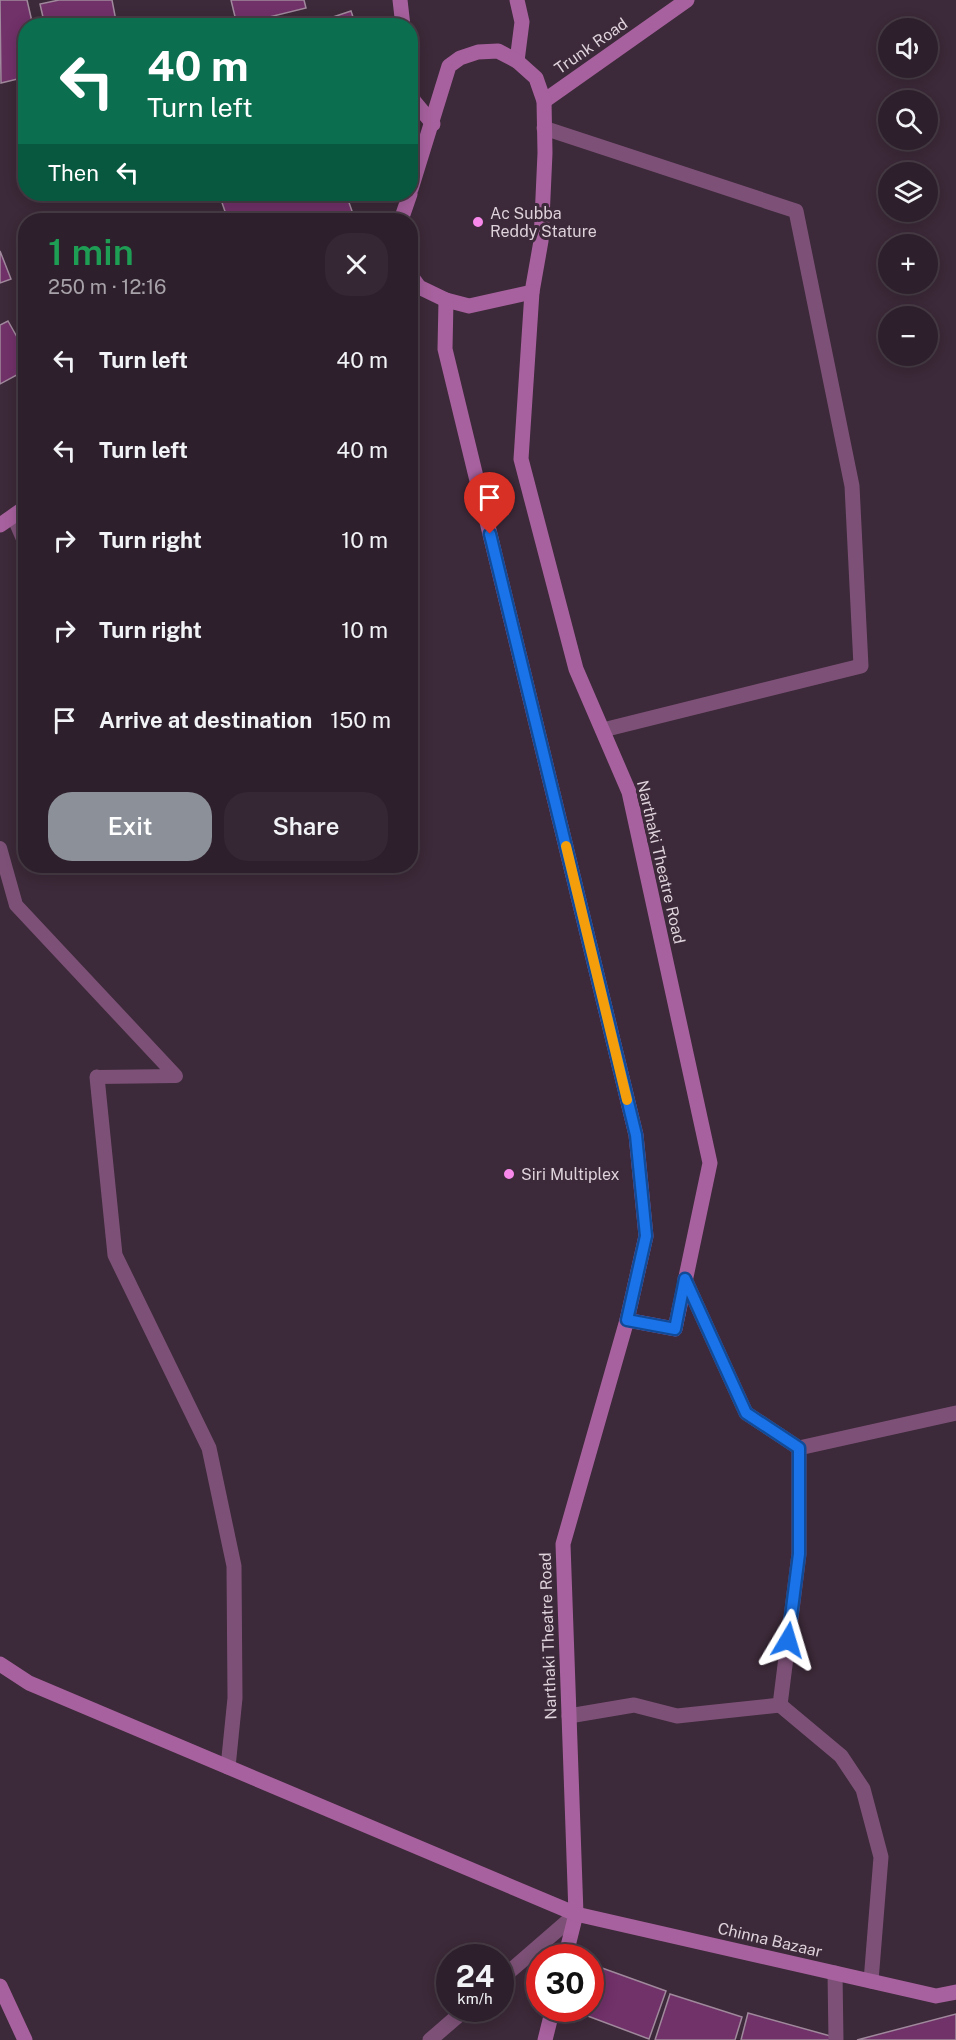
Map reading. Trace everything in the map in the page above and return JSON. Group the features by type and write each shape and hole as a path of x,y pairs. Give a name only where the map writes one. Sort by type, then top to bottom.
{"street":[{"path":"400,0 402,18"},
{"path":"517,62 522,22 518,0"},
{"name":"Trunk Road","path":"544,101 687,0"},
{"path":"418,168 449,66 460,58 478,52 498,51 517,62 536,78 544,101"},
{"name":"Narthaki Theatre Road","path":"544,101 541,241 532,292 521,459 576,669 629,792 710,1163 675,1329 627,1320"},
{"path":"418,106 433,124"},
{"path":"544,128 796,211 852,486 861,666 603,730"},
{"path":"418,285 446,300 469,306 532,292"},
{"name":"Narthaki Theatre Road","path":"446,300 445,349 636,1135 646,1236 627,1320 563,1544 576,1914 568,1944"},
{"path":"0,525 18,512"},
{"path":"97,1077 115,1255 209,1448 234,1566 235,1698 228,1767"},
{"path":"685,1279 746,1413 799,1448 956,1413"},
{"path":"780,1705 799,1554 799,1448"},
{"name":"Chinna Bazaar","path":"0,1664 29,1683 576,1914 936,1995 956,1992"},
{"path":"569,1716 634,1705 677,1716 780,1705 841,1756 863,1789 881,1857 872,1981"},
{"path":"514,1968 576,1914"},
{"path":"835,1973 836,2040"},
{"path":"0,1986 25,2040"},
{"path":"430,2040 451,2022"},
{"path":"545,2040 550,2022"}],"lane":[{"path":"0,848 16,905 176,1076 97,1077"}],"building":[{"path":"0,0 27,0 31,18 18,18 18,79 1,83"},
{"path":"59,0 112,0 115,18 43,18 40,4"},
{"path":"231,0 304,0 306,8 265,18 235,18"},
{"path":"351,11 353,18 330,18"},
{"path":"221,201 348,201 353,213 226,213"},
{"path":"0,251 11,279 0,283"},
{"path":"8,321 18,339 18,374 0,384 0,325"},
{"path":"604,1969 666,1991 649,2039 604,2022"},
{"path":"670,1994 742,2017 735,2040 655,2040"},
{"path":"748,2013 834,2037 833,2040 741,2040"},
{"path":"956,2014 956,2040 857,2040"}],"slow traffic":[{"path":"566,846 627,1100"}],"place":[{"name":"Ac Subba Reddy Stature","path":"478,222"},
{"name":"Siri Multiplex","path":"509,1174"}],"route":[{"path":"490,534 636,1135 646,1236 627,1320 675,1329 685,1279 746,1413 799,1448 799,1554 788,1640"}]}
